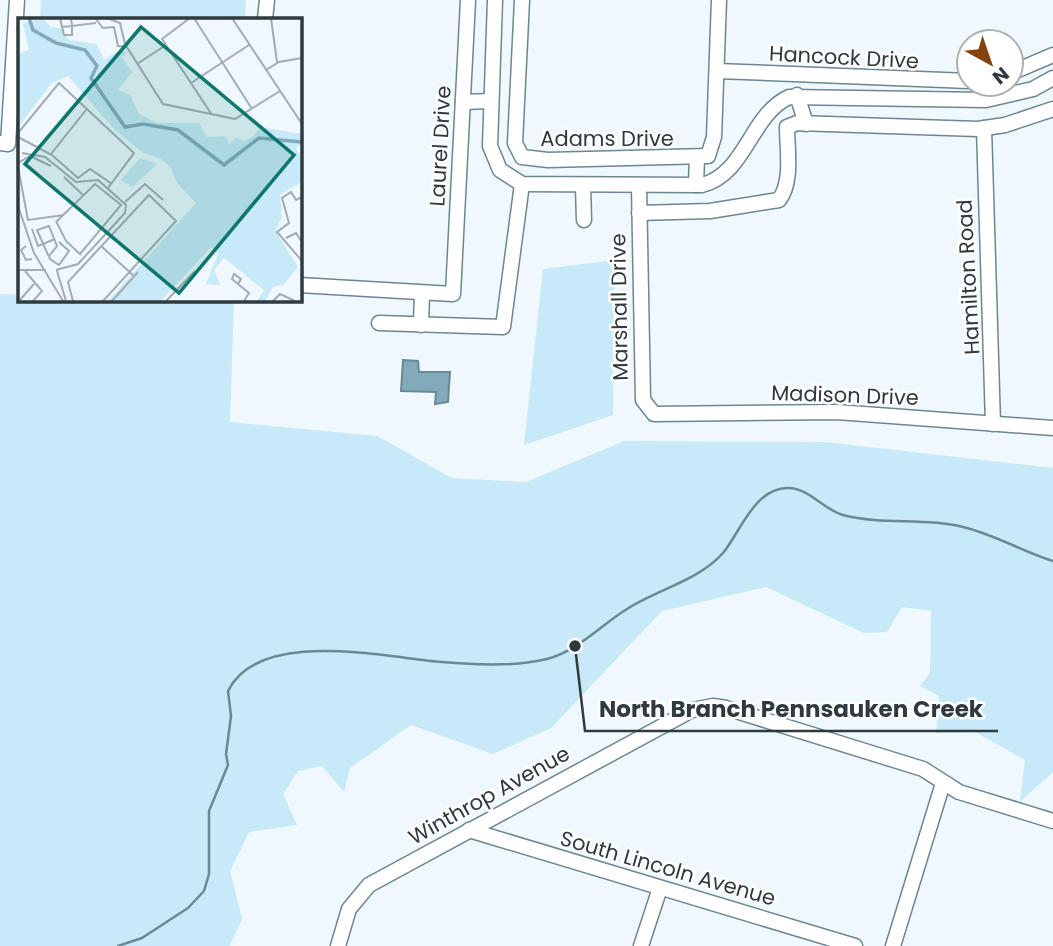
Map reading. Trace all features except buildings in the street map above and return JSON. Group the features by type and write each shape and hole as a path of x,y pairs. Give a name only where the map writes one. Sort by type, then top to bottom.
{"street":[{"path":"4,144 5,104 17,0"},
{"path":"265,18 267,0"},
{"name":"Laurel Drive","path":"422,293 453,294 468,0"},
{"path":"495,0 492,153 500,170 522,184 639,186 696,185 713,181 725,173 773,107 797,95 961,101 996,98"},
{"name":"Adams Drive","path":"522,0 515,143 522,157 537,160 703,156"},
{"path":"696,185 703,156 714,143 719,0"},
{"path":"1025,66 1053,55"},
{"name":"Hancock Drive","path":"717,71 894,81 955,81"},
{"path":"1025,91 1053,78"},
{"path":"797,95 806,124"},
{"path":"463,102 491,101"},
{"path":"639,213 697,212 779,201 785,192 787,179 787,127 806,124 949,130 984,128 1005,125 1053,109"},
{"name":"Hamilton Road","path":"984,128 993,425"},
{"path":"379,323 503,327 522,184"},
{"path":"583,186 584,220"},
{"name":"Marshall Drive","path":"639,186 643,400"},
{"path":"301,285 422,293 421,325"},
{"name":"Madison Drive","path":"643,400 654,414 663,415 812,412 1053,428"},
{"name":"Winthrop Avenue","path":"338,946 349,909 360,892 378,878 692,710 713,706 726,708 923,769 943,783"},
{"path":"893,946 943,783 959,792 1049,816"},
{"name":"South Lincoln Avenue","path":"469,830 855,946"},
{"path":"641,946 660,888"}],"shaded area":[{"path":"41,0 246,0 245,18 40,18"},
{"path":"614,260 613,415 524,445 543,269"},
{"path":"0,294 18,295 18,301 234,301 230,422 377,436 452,478 526,482 624,441 825,442 1053,468 1053,772 1020,802 1025,760 975,732 936,733 939,696 920,686 930,673 931,611 902,607 887,632 864,633 766,587 662,611 551,728 493,754 411,725 350,768 344,792 322,766 298,771 283,794 297,825 249,832 230,871 242,918 230,946 0,946"},
{"path":"403,360 418,361 419,372 450,372 448,402 435,404 436,392 401,391"}],"waterway":[{"path":"118,946 142,938 188,908 204,891 209,874 209,811 228,765 226,754 231,716 228,691 244,671 267,659 295,653 326,651 481,664 522,663 547,659 579,644 639,602 702,571 723,553 757,503 766,495 787,488 802,491 843,515 872,520 959,526 1053,561"}],"place":[{"name":"North Branch Pennsauken Creek","path":"575,646"}]}
